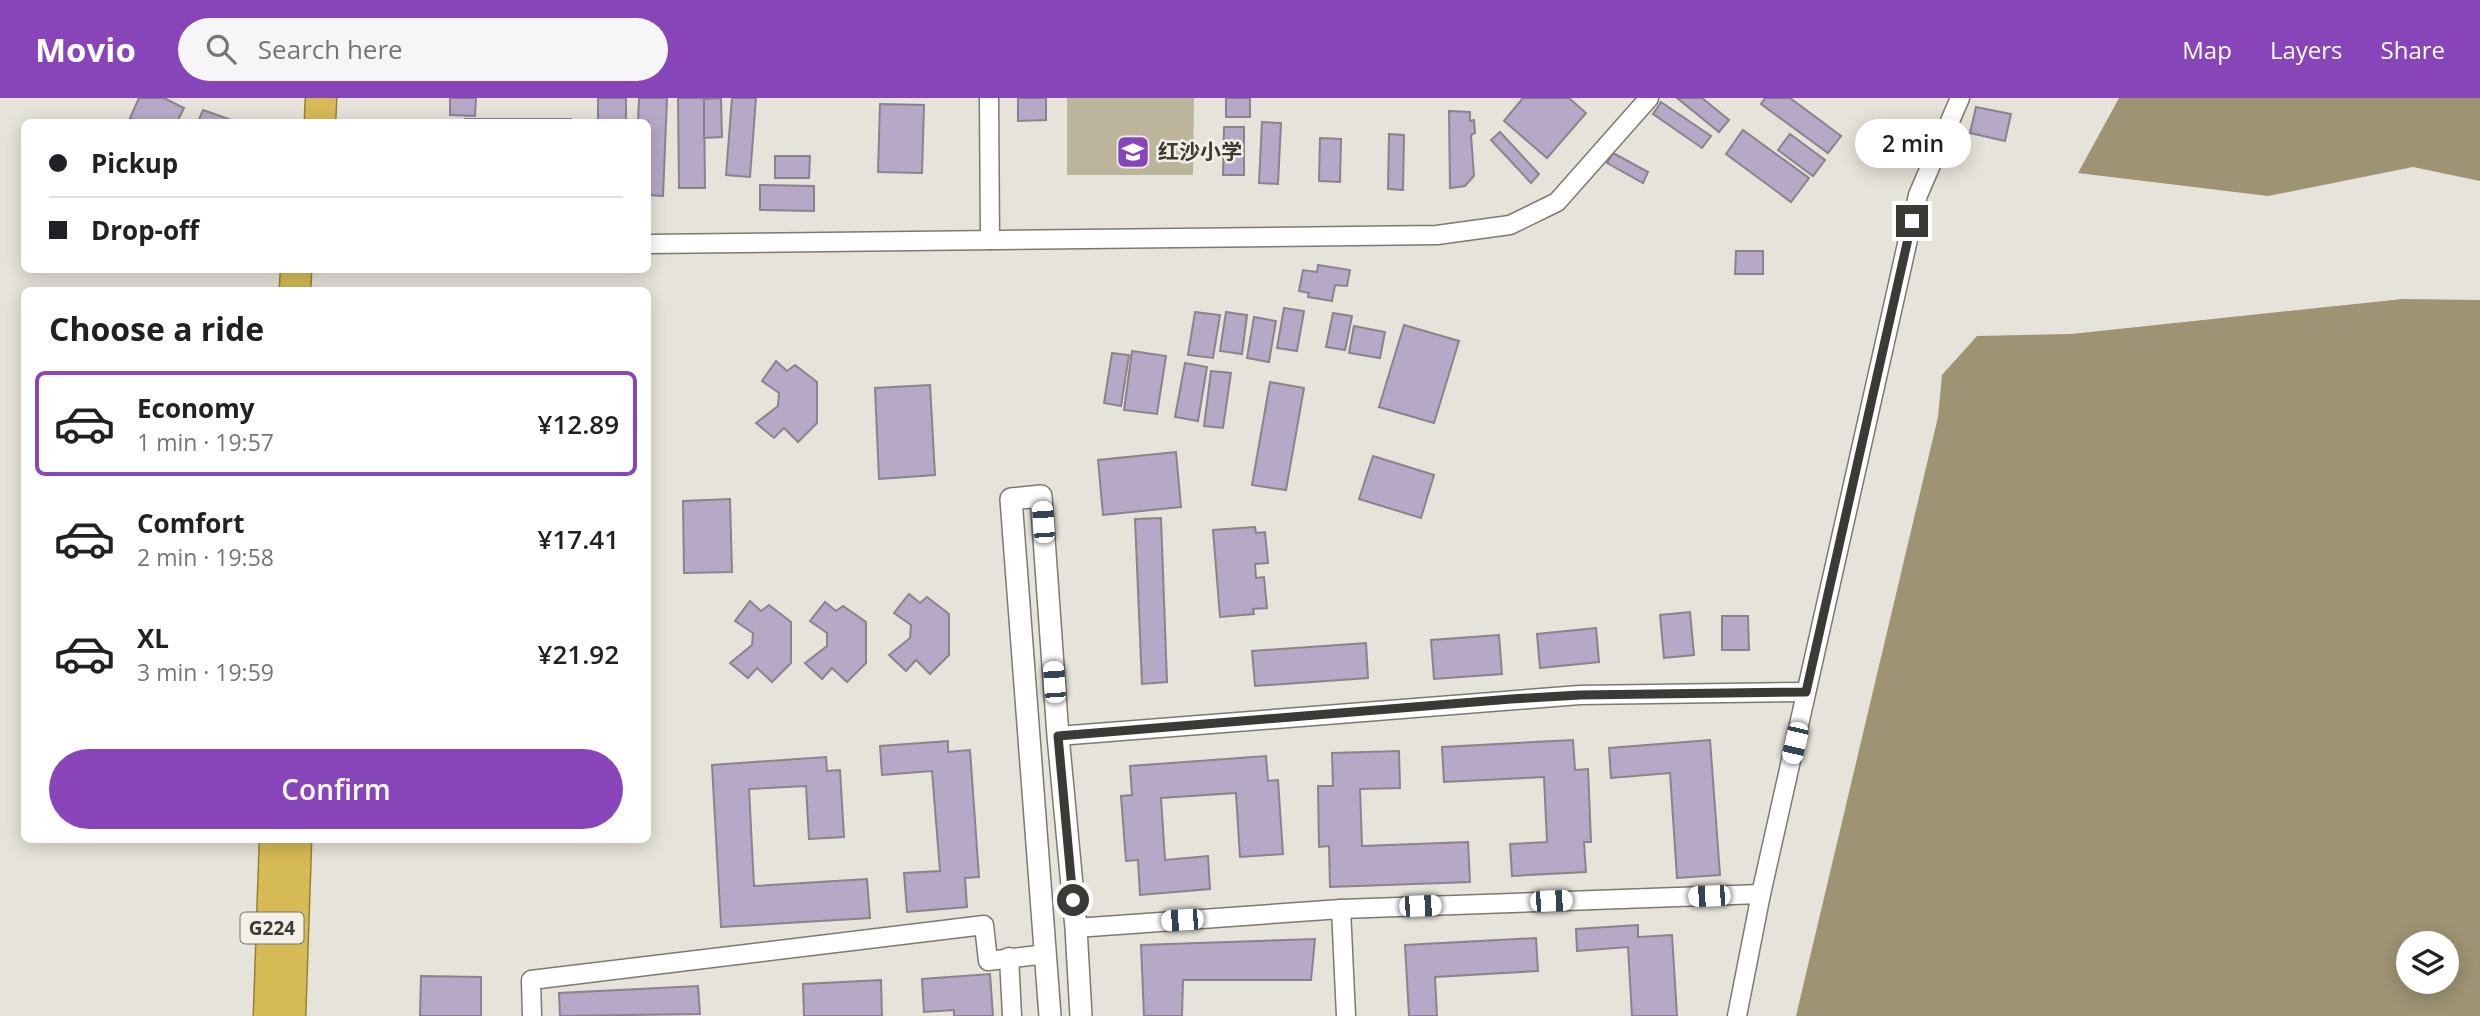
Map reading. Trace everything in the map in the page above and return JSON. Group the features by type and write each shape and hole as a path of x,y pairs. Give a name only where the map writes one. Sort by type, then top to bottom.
{"highway":[{"path":"302,119 303,98"},
{"path":"320,119 321,98"},
{"name":"G224","path":"269,1016 275,843"},
{"name":"G224","path":"290,1016 296,843"}],"street":[{"path":"989,98 990,240"},
{"path":"651,244 1437,235 1510,226 1558,202 1649,98"},
{"path":"1737,1016 1761,894 1918,195 1960,98"},
{"path":"1050,1016 1011,499 1041,496 1081,1016"},
{"path":"1058,736 1553,697 1806,692"},
{"path":"1076,928 1341,909 1761,894"},
{"path":"1341,909 1346,1016"},
{"path":"531,1016 531,980 984,925 988,961 1046,954"},
{"path":"1009,957 1012,1016"}],"shaded area":[{"path":"1067,98 1194,98 1193,175 1067,175"},
{"path":"2119,98 2480,98 2480,181 2413,167 2268,196 2078,173"},
{"path":"2403,299 2480,300 2480,1016 1796,1016 1938,417 1942,375 1977,336 2071,334"}],"building":[{"path":"139,98 164,98 184,108 178,119 130,118"},
{"path":"450,98 476,98 475,116 450,115"},
{"path":"598,98 626,98 626,119 598,119"},
{"path":"639,98 667,98 663,196 651,195 651,119 638,119"},
{"path":"678,98 704,98 705,188 679,188"},
{"path":"721,98 722,137 704,138 704,99"},
{"path":"732,98 756,98 750,177 726,175"},
{"path":"1018,98 1046,98 1046,120 1018,121"},
{"path":"1226,98 1250,98 1250,117 1226,117"},
{"path":"1523,98 1569,98 1586,113 1547,158 1504,121"},
{"path":"1677,98 1702,98 1729,120 1719,132"},
{"path":"1765,98 1790,98 1841,136 1828,153 1761,104"},
{"path":"1661,102 1711,136 1702,148 1653,114"},
{"path":"880,104 924,105 922,173 878,172"},
{"path":"1976,107 2011,114 2005,141 1970,133"},
{"path":"203,110 228,119 199,119"},
{"path":"1449,111 1470,112 1475,133 1471,135 1474,176 1465,186 1450,188"},
{"path":"1262,122 1281,123 1278,184 1259,183"},
{"path":"1224,127 1244,127 1244,175 1223,175"},
{"path":"1743,130 1809,178 1791,202 1726,154"},
{"path":"1500,132 1539,174 1531,183 1491,140"},
{"path":"1389,134 1404,135 1403,190 1388,189"},
{"path":"1790,134 1825,160 1813,176 1778,150"},
{"path":"1320,138 1341,139 1340,182 1319,181"},
{"path":"1613,153 1648,172 1643,183 1607,163"},
{"path":"775,156 810,156 809,178 775,178"},
{"path":"760,185 814,186 814,211 760,210"},
{"path":"1736,251 1763,251 1763,274 1735,274"},
{"path":"1318,265 1350,270 1347,286 1335,285 1332,301 1308,297 1309,293 1299,291 1303,270 1317,272"},
{"path":"1284,308 1304,311 1297,351 1277,348"},
{"path":"1195,312 1220,315 1213,358 1188,355"},
{"path":"1226,312 1247,315 1242,354 1220,351"},
{"path":"1333,313 1352,316 1345,350 1326,347"},
{"path":"1254,317 1276,321 1269,362 1247,358"},
{"path":"1404,325 1459,341 1434,423 1379,407"},
{"path":"1354,326 1385,332 1380,358 1349,353"},
{"path":"1132,351 1166,356 1157,414 1124,410"},
{"path":"1112,353 1129,355 1121,406 1104,403"},
{"path":"776,361 787,371 795,365 817,382 817,423 798,442 784,428 774,438 756,423 778,406 779,393 762,381"},
{"path":"1185,363 1207,367 1198,421 1175,417"},
{"path":"1211,371 1231,373 1223,428 1204,426"},
{"path":"1270,382 1304,388 1286,490 1252,485"},
{"path":"930,385 935,475 879,479 875,388"},
{"path":"1176,452 1181,507 1103,515 1098,460"},
{"path":"1373,456 1434,475 1421,518 1359,499"},
{"path":"730,499 732,572 684,573 683,501"},
{"path":"1161,518 1167,682 1142,684 1135,519"},
{"path":"1255,527 1256,533 1265,532 1268,563 1255,564 1256,578 1264,577 1267,608 1253,609 1254,614 1220,617 1213,530"},
{"path":"909,594 920,603 927,597 949,614 949,655 930,674 916,660 906,671 889,655 910,638 911,625 894,613"},
{"path":"750,601 761,611 769,605 791,622 791,663 772,682 757,668 748,678 730,663 752,645 753,633 735,621"},
{"path":"825,602 836,611 843,606 866,622 866,663 847,682 832,668 822,679 805,663 827,646 827,633 810,621"},
{"path":"1690,612 1694,655 1664,658 1660,615"},
{"path":"1722,616 1748,616 1749,650 1722,650"},
{"path":"1596,628 1599,662 1540,668 1537,634"},
{"path":"1499,635 1502,674 1434,679 1431,640"},
{"path":"1366,643 1368,678 1255,686 1252,651"},
{"path":"1573,740 1575,770 1588,769 1591,842 1584,842 1586,872 1512,876 1510,844 1547,842 1544,777 1444,782 1442,747"},
{"path":"1710,740 1720,875 1677,878 1670,773 1611,778 1609,748"},
{"path":"948,741 948,752 970,750 979,877 965,878 967,907 907,912 904,873 940,871 932,771 882,775 880,746"},
{"path":"1399,751 1400,788 1360,789 1362,846 1468,842 1470,882 1330,887 1329,846 1319,847 1318,786 1333,786 1332,753"},
{"path":"1266,756 1268,781 1278,780 1283,854 1240,857 1236,793 1161,798 1165,860 1208,856 1210,889 1140,895 1138,860 1126,861 1121,796 1132,795 1130,766"},
{"path":"826,757 827,771 840,770 844,837 809,839 806,786 749,789 754,886 867,879 870,918 721,927 712,765"},
{"path":"1638,925 1638,937 1672,935 1677,1016 1632,1016 1628,947 1577,951 1576,929"},
{"path":"1536,938 1538,971 1435,977 1437,1016 1409,1016 1405,945"},
{"path":"1315,939 1311,980 1183,980 1182,1016 1144,1016 1141,945"},
{"path":"990,974 993,1016 954,1016 954,1010 924,1012 922,979"},
{"path":"421,976 481,977 481,1016 420,1016"},
{"path":"881,980 882,1016 804,1016 803,984"},
{"path":"698,986 700,1014 560,1016 559,993"}],"place":[{"name":"红沙小学","path":"1133,152"}],"route":[{"path":"1073,900 1058,736 1511,699 1580,695 1806,692 1912,221"}]}
